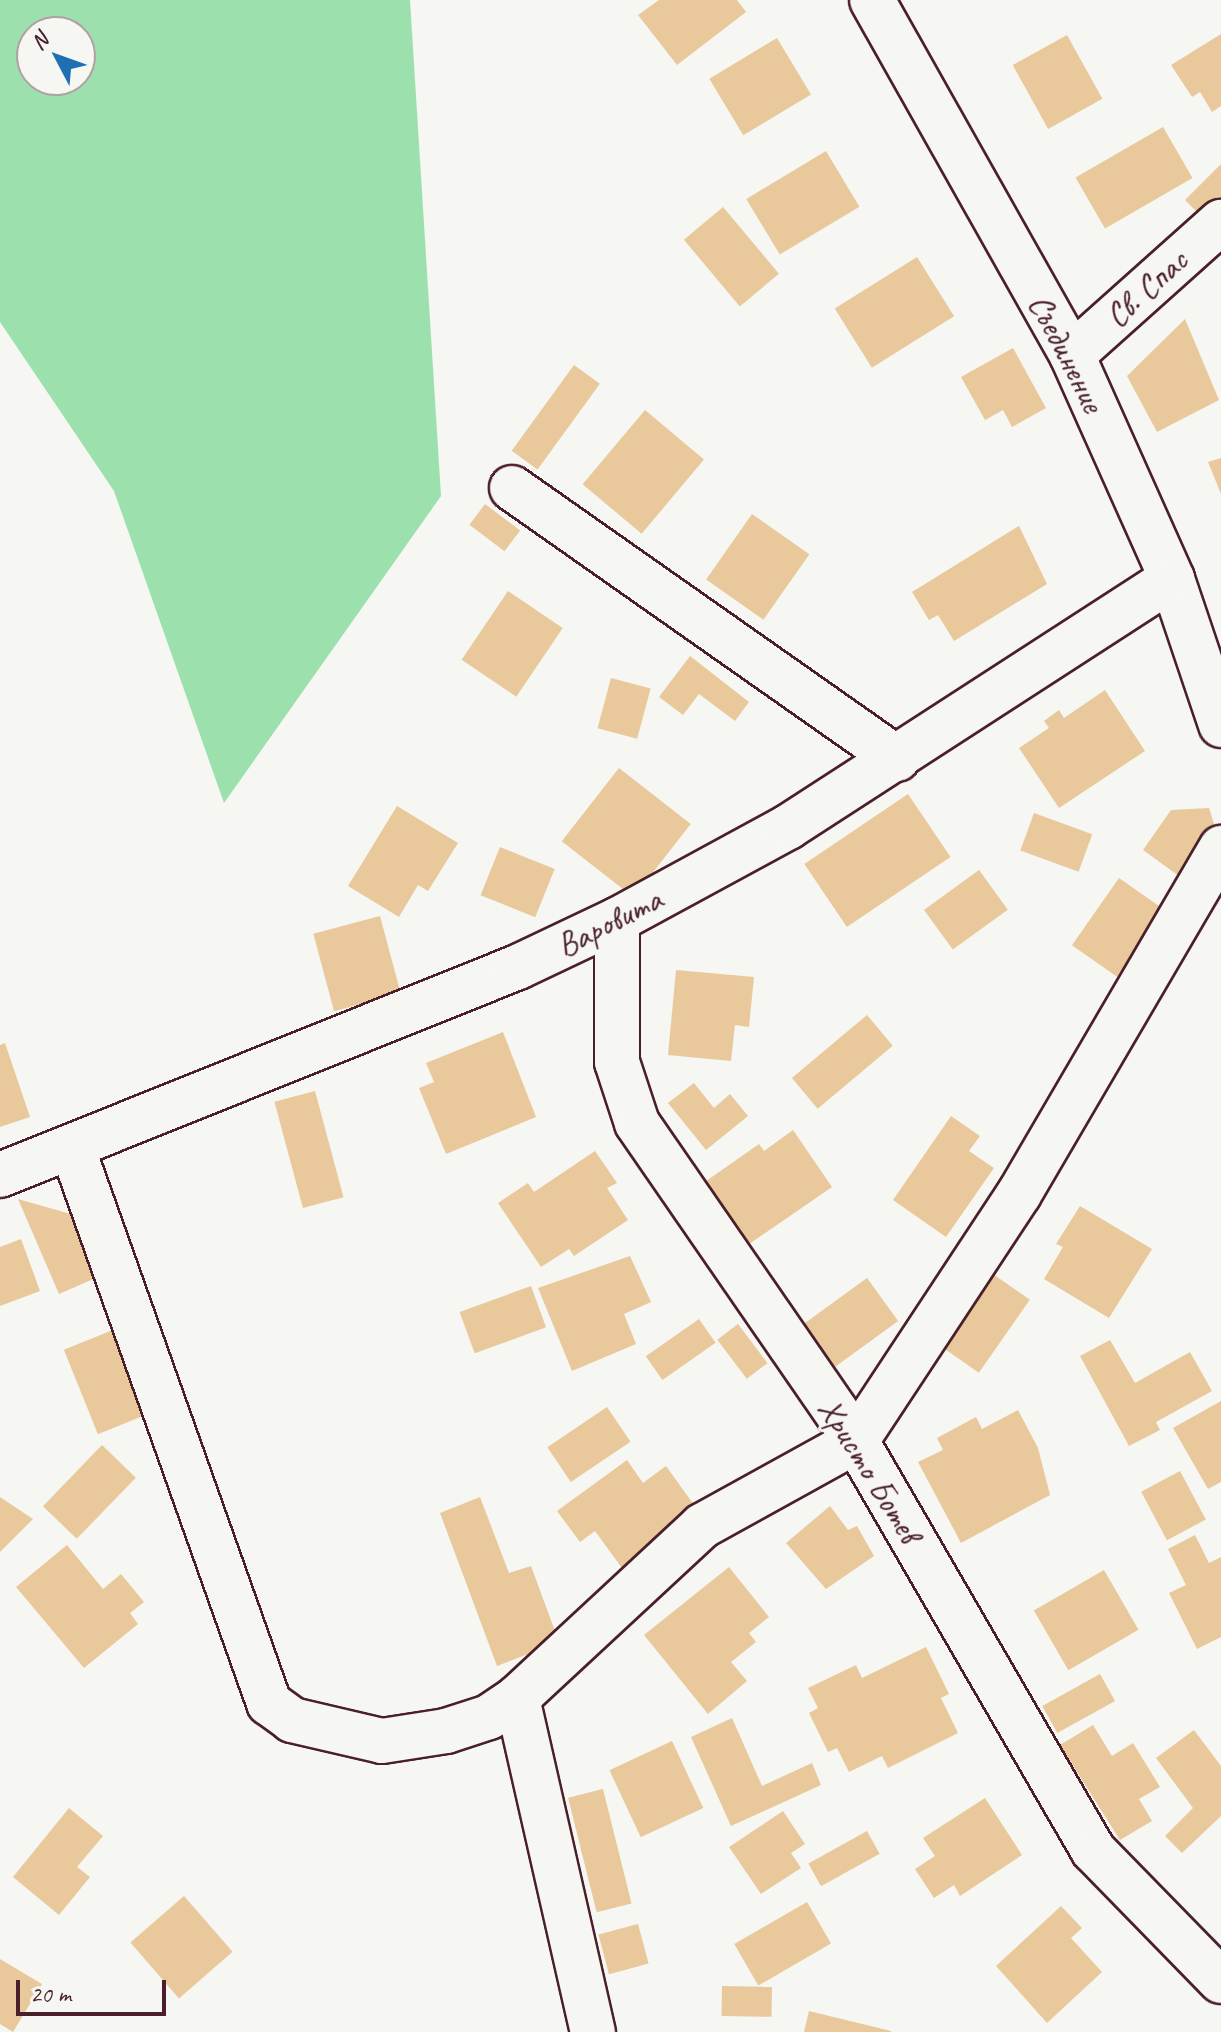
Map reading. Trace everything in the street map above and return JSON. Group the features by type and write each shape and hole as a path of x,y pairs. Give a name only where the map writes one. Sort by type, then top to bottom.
{"street":[{"name":"Съединение","path":"872,0 1072,355 1172,579 1221,725"},
{"name":"Св. Спас","path":"1072,355 1221,222"},
{"path":"512,488 897,759"},
{"name":"Варовита","path":"0,1175 73,1150 518,967 617,920 788,827 1172,579"},
{"path":"73,1150 269,1703 292,1720 382,1741 446,1731 489,1717 517,1698 702,1526 856,1441 1019,1194 1221,848"},
{"name":"Христо Ботев","path":"617,920 617,1062 637,1123 856,1441 1093,1850 1221,1981"},
{"path":"517,1698 593,2032"}],"green space":[{"path":"0,0 410,0 441,496 224,803 114,491 0,322"}],"building":[{"path":"659,0 737,0 746,12 677,65 638,15"},
{"path":"1221,34 1221,106 1212,112 1200,92 1192,97 1171,65"},
{"path":"1067,35 1102,99 1048,129 1013,65"},
{"path":"777,38 811,95 743,135 709,79"},
{"path":"1163,127 1192,178 1105,229 1076,178"},
{"path":"826,151 859,207 780,255 746,199"},
{"path":"1221,164 1221,208 1207,222 1185,200"},
{"path":"723,207 779,274 740,306 684,240"},
{"path":"917,257 954,316 872,368 835,308"},
{"path":"1185,319 1219,400 1157,432 1127,376"},
{"path":"1013,348 1046,408 1012,427 1003,410 985,420 961,377"},
{"path":"574,365 600,384 538,470 512,451"},
{"path":"645,410 704,459 642,534 583,484"},
{"path":"1221,458 1221,494 1208,462"},
{"path":"485,504 520,530 504,551 469,525"},
{"path":"752,514 809,554 763,620 706,580"},
{"path":"1019,526 1047,584 954,641 938,615 929,620 912,592"},
{"path":"508,591 563,628 516,697 462,660"},
{"path":"690,656 749,702 735,721 699,694 683,715 659,697"},
{"path":"611,678 651,689 637,739 598,728"},
{"path":"1105,690 1145,751 1059,808 1019,748 1049,728 1044,721 1059,710 1064,718"},
{"path":"619,768 691,824 633,897 562,841"},
{"path":"908,794 950,857 847,927 804,864"},
{"path":"397,806 458,843 428,891 418,885 399,917 348,886"},
{"path":"1209,808 1214,824 1179,876 1143,850 1171,810"},
{"path":"1034,813 1092,834 1079,872 1020,851"},
{"path":"500,847 555,869 535,917 481,895"},
{"path":"979,870 1008,910 953,950 924,910"},
{"path":"1119,878 1164,910 1117,977 1072,945"},
{"path":"380,916 401,993 334,1011 313,934"},
{"path":"676,970 754,977 749,1027 735,1025 731,1061 668,1055"},
{"path":"867,1015 893,1046 818,1109 792,1078"},
{"path":"503,1032 536,1117 446,1154 419,1088 434,1082 426,1063"},
{"path":"5,1043 30,1117 0,1127 0,1045"},
{"path":"694,1083 714,1108 730,1094 748,1116 706,1150 668,1103"},
{"path":"315,1091 343,1197 303,1208 274,1102"},
{"path":"951,1116 980,1136 969,1151 994,1168 946,1237 893,1200"},
{"path":"793,1130 832,1187 742,1249 699,1186 759,1144 764,1151"},
{"path":"595,1151 617,1183 607,1188 628,1220 574,1256 569,1249 541,1267 498,1203 528,1183 534,1192"},
{"path":"18,1199 74,1215 98,1277 59,1294"},
{"path":"1080,1206 1152,1249 1109,1318 1044,1279 1063,1247 1056,1244"},
{"path":"21,1239 40,1291 0,1306 0,1247"},
{"path":"630,1256 651,1302 624,1314 636,1344 572,1371 538,1288"},
{"path":"993,1274 1030,1300 979,1373 942,1347"},
{"path":"867,1278 898,1321 833,1368 802,1325"},
{"path":"531,1286 546,1327 475,1353 460,1312"},
{"path":"699,1319 716,1343 662,1380 646,1356"},
{"path":"738,1324 767,1363 747,1379 717,1340"},
{"path":"113,1330 147,1414 98,1434 64,1350"},
{"path":"1110,1340 1135,1383 1190,1352 1212,1391 1156,1422 1160,1430 1129,1446 1080,1356"},
{"path":"1221,1401 1221,1482 1208,1489 1173,1428"},
{"path":"607,1407 630,1442 571,1482 547,1447"},
{"path":"1018,1410 1038,1448 1050,1495 961,1543 918,1462 943,1450 937,1438 976,1417 982,1429"},
{"path":"102,1445 136,1478 77,1539 43,1506"},
{"path":"627,1460 643,1483 666,1466 704,1519 627,1575 595,1531 580,1542 557,1511"},
{"path":"1180,1471 1206,1520 1167,1540 1141,1492"},
{"path":"0,1497 33,1519 0,1552"},
{"path":"480,1497 509,1573 531,1566 559,1642 497,1666 440,1513"},
{"path":"830,1506 848,1530 857,1526 874,1556 826,1589 786,1543"},
{"path":"1195,1535 1209,1563 1221,1557 1221,1637 1197,1649 1169,1593 1186,1585 1168,1549"},
{"path":"67,1545 103,1589 121,1574 144,1602 130,1613 138,1624 84,1668 16,1587"},
{"path":"729,1567 769,1617 749,1633 756,1642 731,1662 747,1681 708,1714 644,1635"},
{"path":"1104,1570 1138,1630 1068,1670 1034,1610"},
{"path":"926,1647 949,1694 941,1698 958,1733 888,1768 882,1756 849,1772 837,1748 828,1752 809,1713 818,1708 808,1688 856,1665 862,1678"},
{"path":"1100,1674 1115,1701 1057,1733 1042,1706"},
{"path":"732,1718 762,1786 812,1763 821,1785 731,1826 691,1737"},
{"path":"1093,1725 1112,1756 1133,1743 1160,1787 1139,1799 1152,1821 1120,1840 1060,1745"},
{"path":"1194,1730 1221,1766 1221,1816 1182,1853 1165,1836 1193,1808 1156,1758"},
{"path":"672,1741 703,1808 641,1837 609,1770"},
{"path":"603,1789 632,1903 597,1912 568,1798"},
{"path":"985,1798 1022,1855 960,1896 954,1885 934,1898 915,1869 935,1856 923,1838"},
{"path":"69,1808 103,1836 77,1867 90,1877 59,1915 13,1877"},
{"path":"783,1811 805,1844 791,1853 801,1868 761,1894 729,1847"},
{"path":"867,1831 880,1854 821,1886 808,1863"},
{"path":"184,1896 233,1952 179,1998 130,1943"},
{"path":"807,1902 831,1944 758,1986 734,1944"},
{"path":"1061,1906 1082,1928 1071,1938 1102,1972 1047,2023 996,1966"},
{"path":"638,1924 649,1964 609,1974 598,1935"},
{"path":"0,1959 42,1984 13,2032 0,2024"},
{"path":"722,1986 772,1987 771,2017 721,2016"},
{"path":"809,2011 891,2031 891,2032 804,2032"}]}
